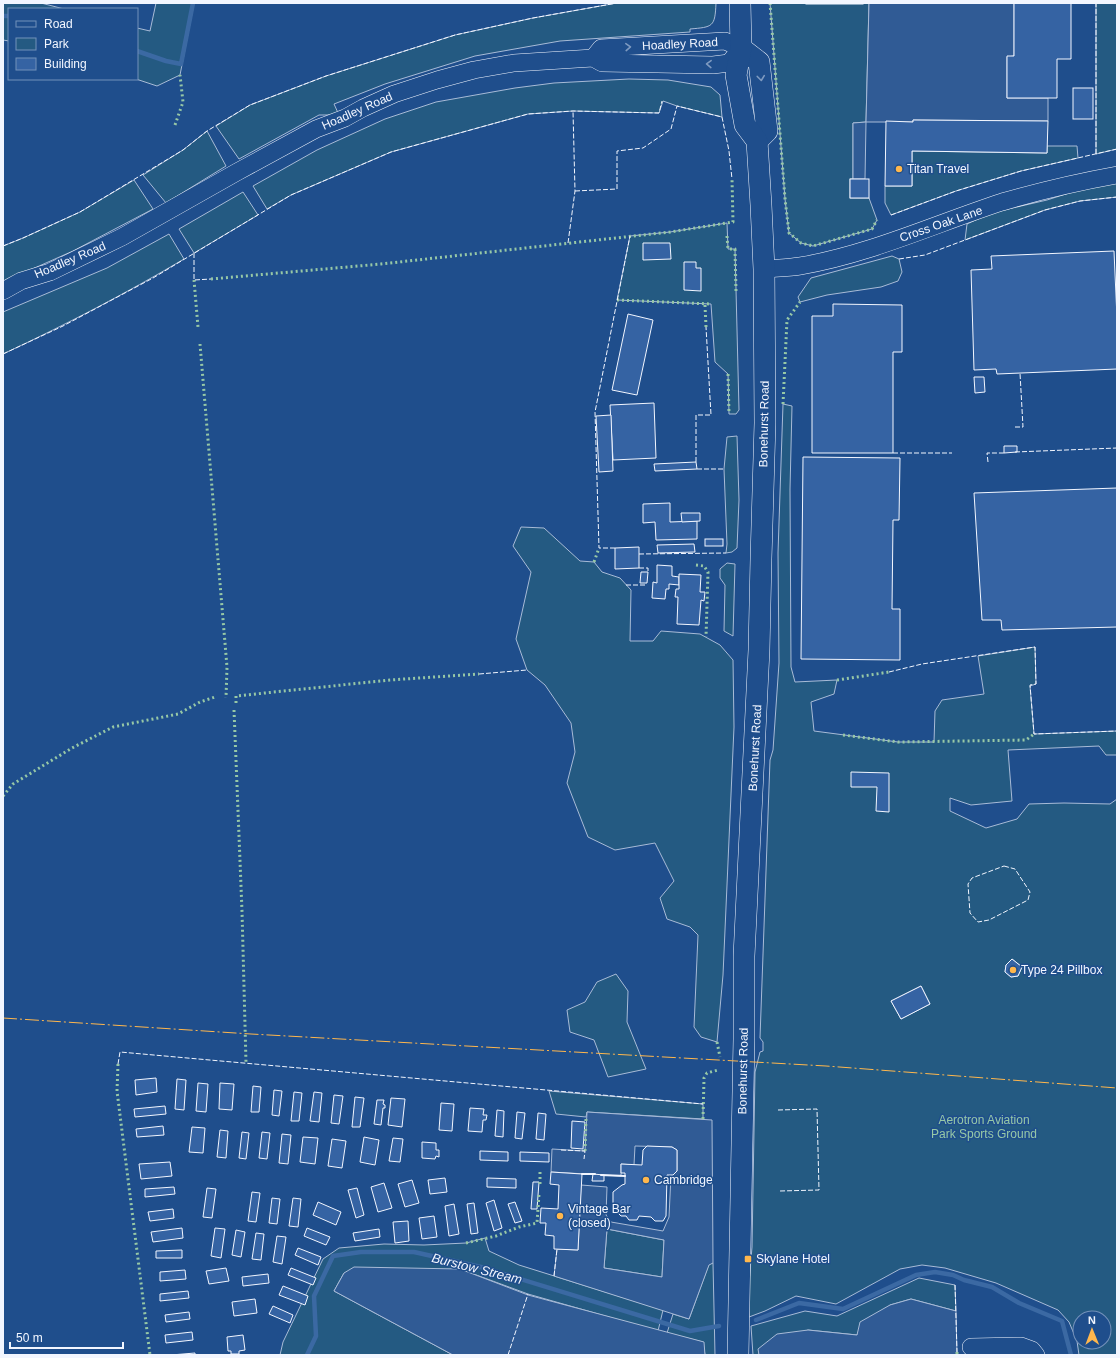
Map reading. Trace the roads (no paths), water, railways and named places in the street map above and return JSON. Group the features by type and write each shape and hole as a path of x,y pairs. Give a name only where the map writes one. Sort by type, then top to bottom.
{"main road":[{"name":"Bonehurst Road","path":"738,1355 744,1047 744,956 760,650 765,422 764,269 757,141 745,125 736,75 741,48 740,3"}],"street":[{"name":"Hoadley Road","path":"3,291 20,281 50,272 122,237 316,129 345,118 362,108 394,94 474,70 514,63 593,58 601,48 725,42 741,48"},
{"name":"Cross Oak Lane","path":"764,269 798,266 834,259 892,242 1002,202 1059,187 1117,175"},
{"path":"971,1347 1021,1346 1032,1350 1036,1355"}],"waterway":[{"path":"138,51 166,61 181,64 193,3"},
{"path":"3,16 8,16"},
{"name":"Burstow Stream","path":"307,1355 316,1336 314,1296 333,1256 361,1252 414,1252 481,1267 690,1331 719,1326"},
{"name":"Burstow Stream","path":"756,1320 799,1303 843,1309 916,1275 935,1272 953,1275 964,1280 992,1287 1019,1303 1062,1321 1071,1355"}],"place":[{"name":"Titan Travel","path":"899,169"},
{"name":"Type 24 Pillbox","path":"1013,970"},
{"name":"Cambridge","path":"646,1180"},
{"name":"Vintage Bar (closed)","path":"560,1216"},
{"name":"Skylane Hotel","path":"748,1259"}],"park label":[{"name":"Aerotron Aviation Park Sports Ground","path":"984,1127"}]}
